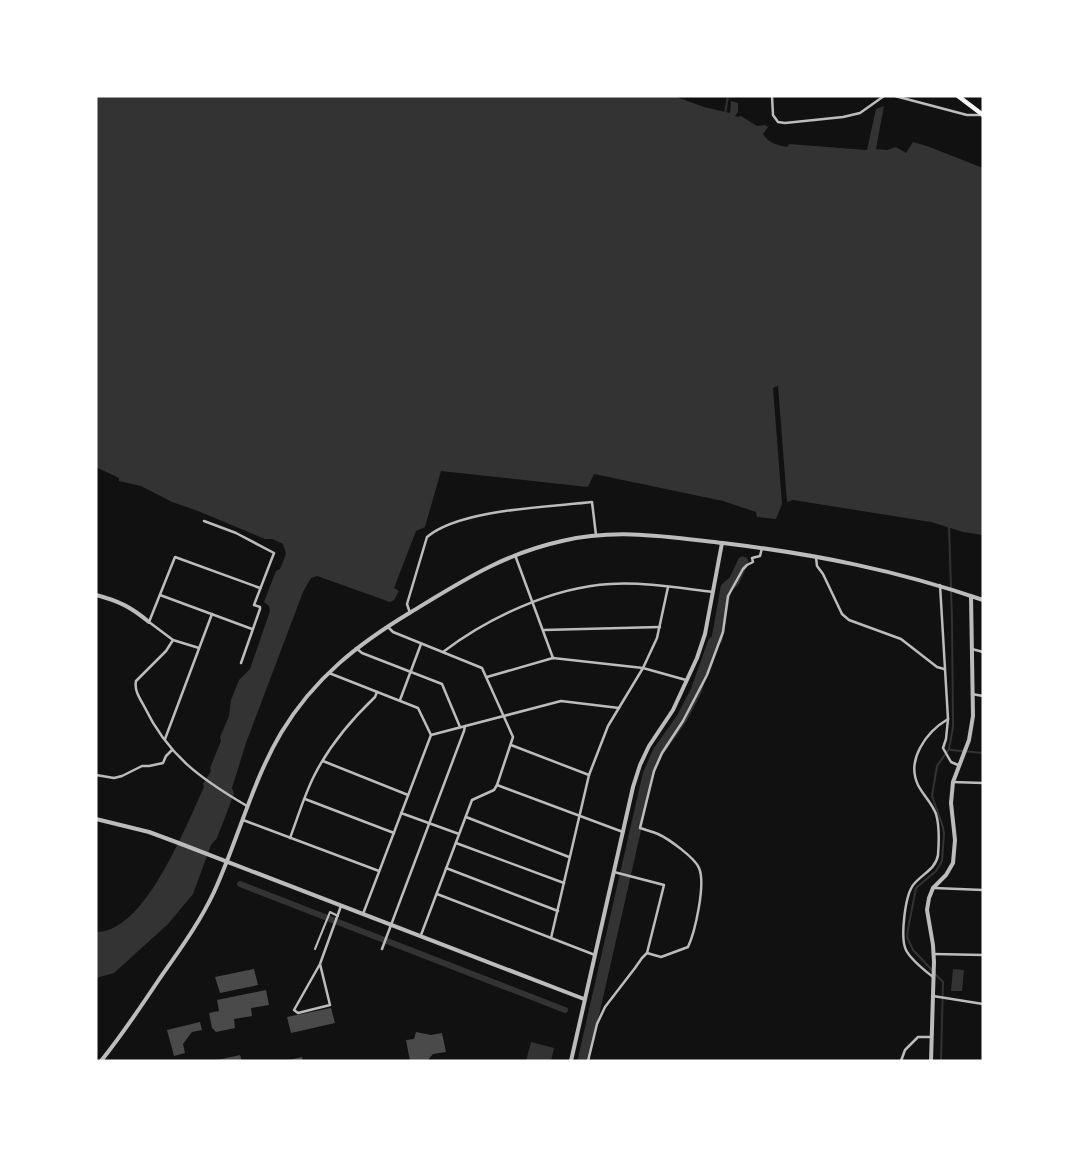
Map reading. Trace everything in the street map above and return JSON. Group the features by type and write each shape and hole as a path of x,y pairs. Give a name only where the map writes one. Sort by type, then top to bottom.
{"main road":[{"path":"958,96 983,115"}],"street":[{"path":"772,96 773,115 778,122 786,123 843,117 860,113 884,96"},
{"path":"895,96 967,115 983,115"},
{"path":"410,613 407,604 427,537 447,525 488,513 592,502 596,535"},
{"path":"204,521 236,533 274,553 254,605 260,607 260,610 241,663"},
{"path":"101,1061 117,1042 194,928 212,896 263,767 281,733 296,711 328,672 356,648 388,626 487,567 516,555 564,540 596,535 660,535 816,556 866,566 941,586 983,600"},
{"path":"570,1061 633,787 649,746 673,710 697,658 705,634 722,543"},
{"path":"647,953 661,957 688,947 696,929 701,882 701,871 689,856 659,835 640,828 654,771 662,753 683,721 708,675 723,632 728,596 746,565 753,562 752,558 760,556 761,548"},
{"path":"516,555 553,658"},
{"path":"816,556 817,566 823,574 842,614 849,620 901,638 937,667 944,669"},
{"path":"149,622 175,557 260,588"},
{"path":"443,652 489,623 533,601 561,592 601,585 640,584 713,592"},
{"path":"941,586 948,718 943,750 951,762 958,765"},
{"path":"552,938 589,775 608,726 643,668 657,638 668,587"},
{"path":"96,595 118,601 133,608 173,640 199,648"},
{"path":"160,595 252,629"},
{"path":"931,1061 933,954 926,910 933,888 946,875 953,863 955,840 951,802 952,782 966,748 973,716 971,596"},
{"path":"165,740 212,614"},
{"path":"388,626 392,632 482,668 513,738 494,790 472,800 420,937"},
{"path":"544,630 660,627"},
{"path":"173,640 166,651 136,681 135,685 152,722 180,760 248,807"},
{"path":"400,700 421,644"},
{"path":"356,648 362,653 442,684 460,728"},
{"path":"971,649 983,652"},
{"path":"487,677 553,658 643,668 687,680"},
{"path":"328,672 418,708 430,735 363,915"},
{"path":"290,838 314,777 323,761 347,726 375,697 377,692"},
{"path":"972,694 983,696"},
{"path":"430,735 561,701 619,708"},
{"path":"933,976 907,952 905,946 904,930 908,896 911,888 936,864 938,857 939,827 934,809 919,787 913,773 915,757 929,736 948,718"},
{"path":"383,947 465,726"},
{"path":"511,745 589,775"},
{"path":"96,775 114,778 142,766 164,763 166,756 172,750"},
{"path":"323,761 408,795"},
{"path":"952,782 983,783"},
{"path":"497,785 623,832"},
{"path":"305,799 394,833"},
{"path":"401,814 459,834"},
{"path":"466,816 570,857"},
{"path":"96,819 130,827 209,854 391,926 584,999"},
{"path":"243,820 379,872"},
{"path":"456,843 564,884"},
{"path":"446,868 558,911"},
{"path":"588,1061 598,1024 605,1007 647,953 664,885 614,872"},
{"path":"933,888 983,890"},
{"path":"436,894 595,955"},
{"path":"320,964 330,1005 298,1013 294,1010 320,964 341,906"},
{"path":"315,949 330,912 338,916"},
{"path":"933,954 983,955"},
{"path":"932,996 983,1004"},
{"path":"901,1061 905,1050 918,1037 931,1037"}],"shaded area":[{"path":"96,96 674,96 704,107 730,113 731,101 738,103 738,112 735,116 741,116 757,126 765,125 768,127 763,134 770,142 787,147 789,144 867,150 876,109 884,106 876,149 887,150 896,147 906,153 913,142 983,168 983,535 963,532 931,522 793,500 787,502 778,386 773,388 782,504 776,519 757,517 756,512 723,501 594,474 588,487 441,471 425,527 416,531 394,588 399,591 394,600 390,602 317,576 311,578 303,592 246,743 232,788 234,793 229,807 217,838 211,845 193,894 168,924 114,973 96,978 96,932 111,929 126,920 154,887 177,845 204,787 203,784 211,771 210,768 221,741 220,737 229,716 231,700 239,680 250,669 270,611 269,606 264,602 276,571 280,569 286,554 283,544 272,539 265,539 172,502 141,486 119,481 119,478 96,467"},
{"path":"953,969 964,970 962,991 951,991"},
{"path":"531,1042 554,1048 551,1061 526,1061"}],"building":[{"path":"254,969 258,985 220,993 215,977"},
{"path":"266,990 269,1005 251,1008 252,1016 234,1019 235,1028 216,1032 212,1028 209,1013 219,1011 217,1000"},
{"path":"331,1008 335,1023 291,1033 287,1017"},
{"path":"200,1022 202,1030 192,1032 183,1044 185,1053 174,1056 167,1030"},
{"path":"416,1032 431,1035 442,1033 446,1052 433,1054 427,1061 410,1061 406,1040 414,1039"},
{"path":"240,1055 242,1061 217,1061 217,1060"},
{"path":"302,1057 303,1061 289,1061 289,1060"}],"waterway":[{"path":"725,114 728,96"},
{"path":"932,970 913,950 907,937 916,888 936,871 942,861 943,827 932,796 937,766 949,749 953,727 949,525"},
{"path":"583,1061 648,775 658,752 682,718 696,691 713,643 717,639 726,588 734,581 743,562"},
{"path":"949,749 983,753"},
{"path":"240,884 565,1010"},
{"path":"935,974 943,982 941,1061"}]}
